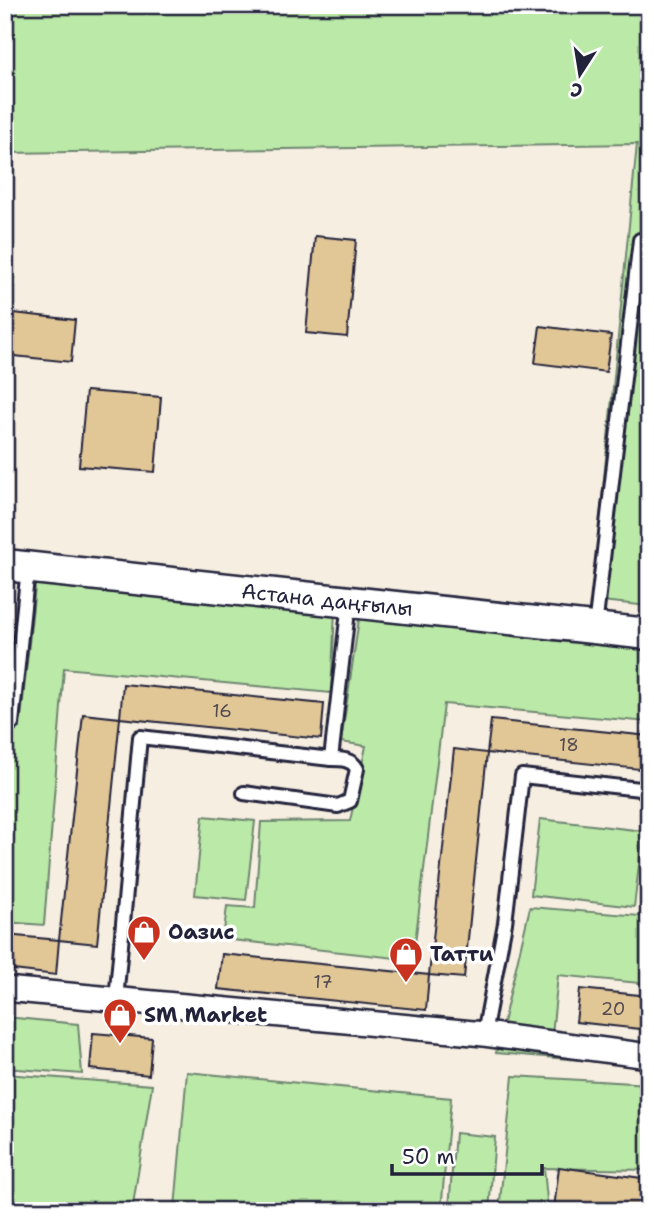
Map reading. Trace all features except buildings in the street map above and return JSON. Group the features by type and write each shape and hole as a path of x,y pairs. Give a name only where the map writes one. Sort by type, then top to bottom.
{"street":[{"name":"Астана даңғылы","path":"17,566 649,634"},
{"path":"5,989 484,1034 649,1056"}],"lane":[{"path":"595,629 640,240"},
{"path":"5,722 12,723 17,566"},
{"path":"331,759 349,602"},
{"path":"116,1000 140,737 345,760 354,763 357,769 351,801 338,807 244,793"},
{"path":"484,1034 505,923 522,776 649,789"},
{"path":"5,1208 31,1211"}],"green space":[{"path":"5,5 649,5 649,606 592,600 637,144 5,153"},
{"path":"36,578 335,610 331,693 64,668 44,925 5,922 5,728 20,728"},
{"path":"360,612 649,643 649,722 444,704 413,960 223,939 227,906 255,908 261,822 350,821 366,746 341,742"},
{"path":"203,816 255,821 246,900 195,895"},
{"path":"540,819 643,831 634,907 531,895"},
{"path":"649,881 649,984 558,975 552,1035 649,1044 649,1066 496,1053 530,907 640,916"},
{"path":"5,1017 78,1024 82,1074 5,1068"},
{"path":"187,1072 451,1098 441,1211 175,1208"},
{"path":"5,1074 152,1085 132,1211 84,1211 5,1203"},
{"path":"513,1076 649,1084 649,1170 544,1168 548,1211 499,1211"},
{"path":"455,1133 495,1137 489,1211 449,1208"}],"place":[{"name":"Оазис","path":"144,962"},
{"name":"Татти","path":"406,984"},
{"name":"SM Market","path":"120,1045"}]}
